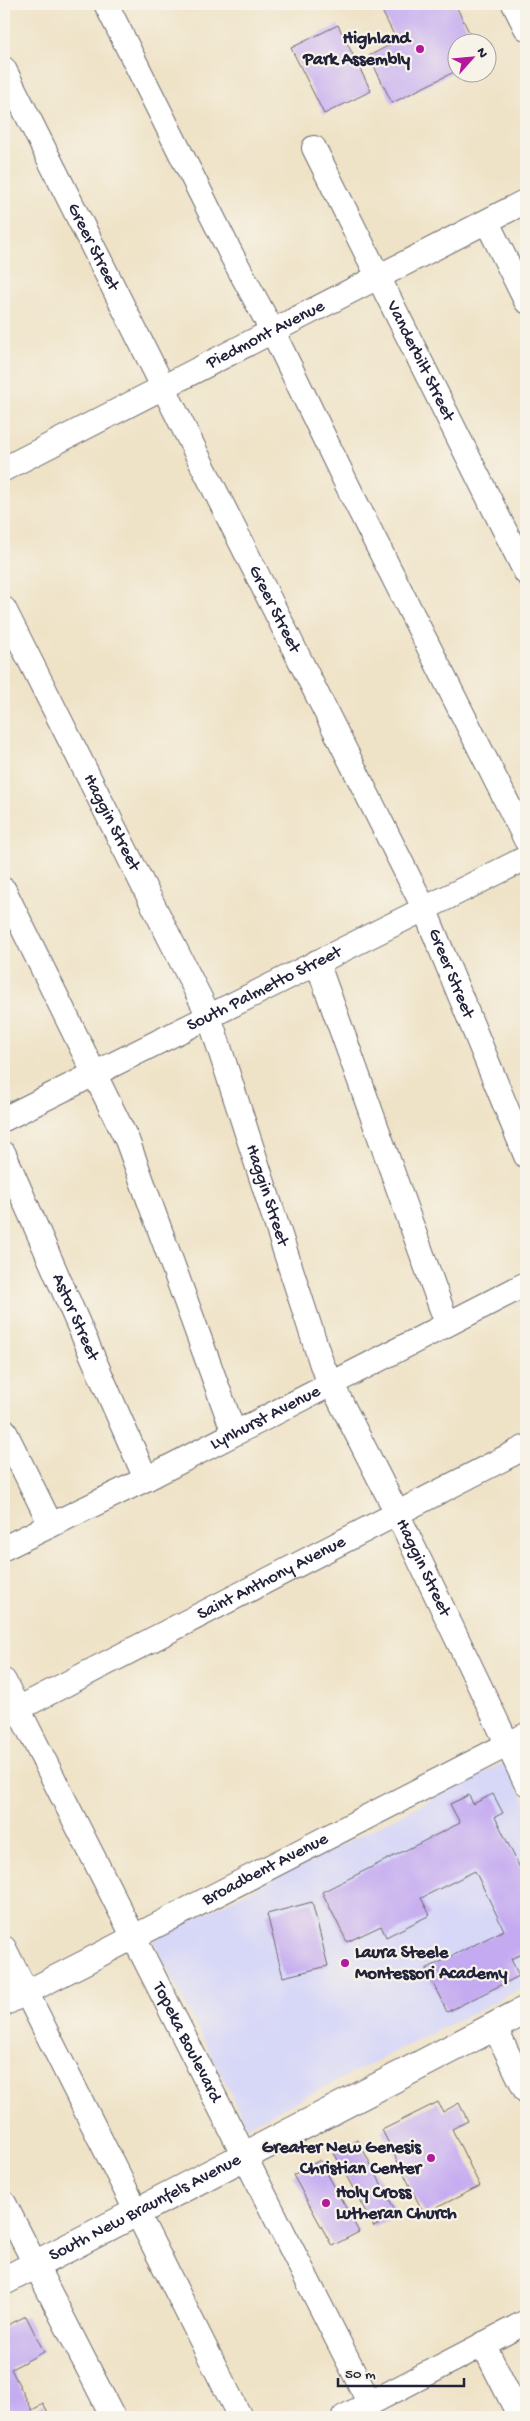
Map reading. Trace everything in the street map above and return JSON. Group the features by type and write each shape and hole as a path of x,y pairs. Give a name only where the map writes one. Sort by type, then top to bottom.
{"main road":[{"name":"South New Braunfels Avenue","path":"4,2281 526,2010"}],"street":[{"path":"106,4 231,254 273,332 352,495 526,840"},
{"path":"514,4 526,28"},
{"name":"Greer Street","path":"4,69 424,908 526,1156"},
{"name":"Vanderbilt Street","path":"314,148 526,573"},
{"name":"Piedmont Avenue","path":"4,468 379,278 526,201"},
{"path":"487,222 526,302"},
{"name":"Haggin Street","path":"4,610 209,1016 322,1365 397,1513 517,1740 526,1783"},
{"name":"South Palmetto Street","path":"4,1119 526,858"},
{"path":"4,890 96,1073 127,1140 234,1434"},
{"path":"317,962 447,1324"},
{"name":"Astor Street","path":"4,1154 146,1479"},
{"name":"Lynhurst Avenue","path":"4,1548 146,1479 526,1284"},
{"path":"4,1430 51,1525"},
{"name":"Saint Anthony Avenue","path":"11,1712 526,1447"},
{"name":"Topeka Boulevard","path":"4,1681 11,1712 134,1938 370,2404"},
{"name":"Broadbent Avenue","path":"4,2004 517,1740"},
{"path":"4,1948 240,2417"},
{"path":"494,2026 526,2090"},
{"path":"4,2203 113,2417"},
{"path":"344,2417 526,2322"},
{"path":"483,2344 520,2417"}],"shaded area":[{"name":"Laura Steele Montessori Academy","path":"505,1762 526,1804 526,1986 247,2126 153,1940"}],"building":[{"name":"Highland Park Assembly","path":"385,4 455,4 469,32 448,32 448,75 392,103 369,56 397,41 380,7"},
{"path":"338,25 371,91 324,114 291,48"},
{"path":"493,1794 503,1813 495,1817 526,1880 526,1952 511,1959 519,1976 447,2012 426,1969 504,1930 475,1871 421,1898 430,1915 386,1937 381,1926 347,1942 322,1892 460,1823 450,1804 469,1795 473,1804"},
{"path":"312,1902 328,1966 283,1977 267,1914"},
{"name":"Greater New Genesis Christian Center","path":"438,2102 443,2112 459,2103 468,2121 452,2129 480,2186 424,2214 382,2130"},
{"path":"358,2140 397,2214 374,2227 334,2153"},
{"name":"Holy Cross Lutheran Church","path":"320,2160 359,2232 332,2246 293,2175"},
{"path":"26,2316 44,2352 11,2369 32,2410 43,2404 50,2417 4,2417 4,2327"}],"place":[{"name":"Highland Park Assembly","path":"420,49"},
{"name":"Laura Steele Montessori Academy","path":"345,1963"},
{"name":"Greater New Genesis Christian Center","path":"431,2158"},
{"name":"Holy Cross Lutheran Church","path":"326,2203"}]}
